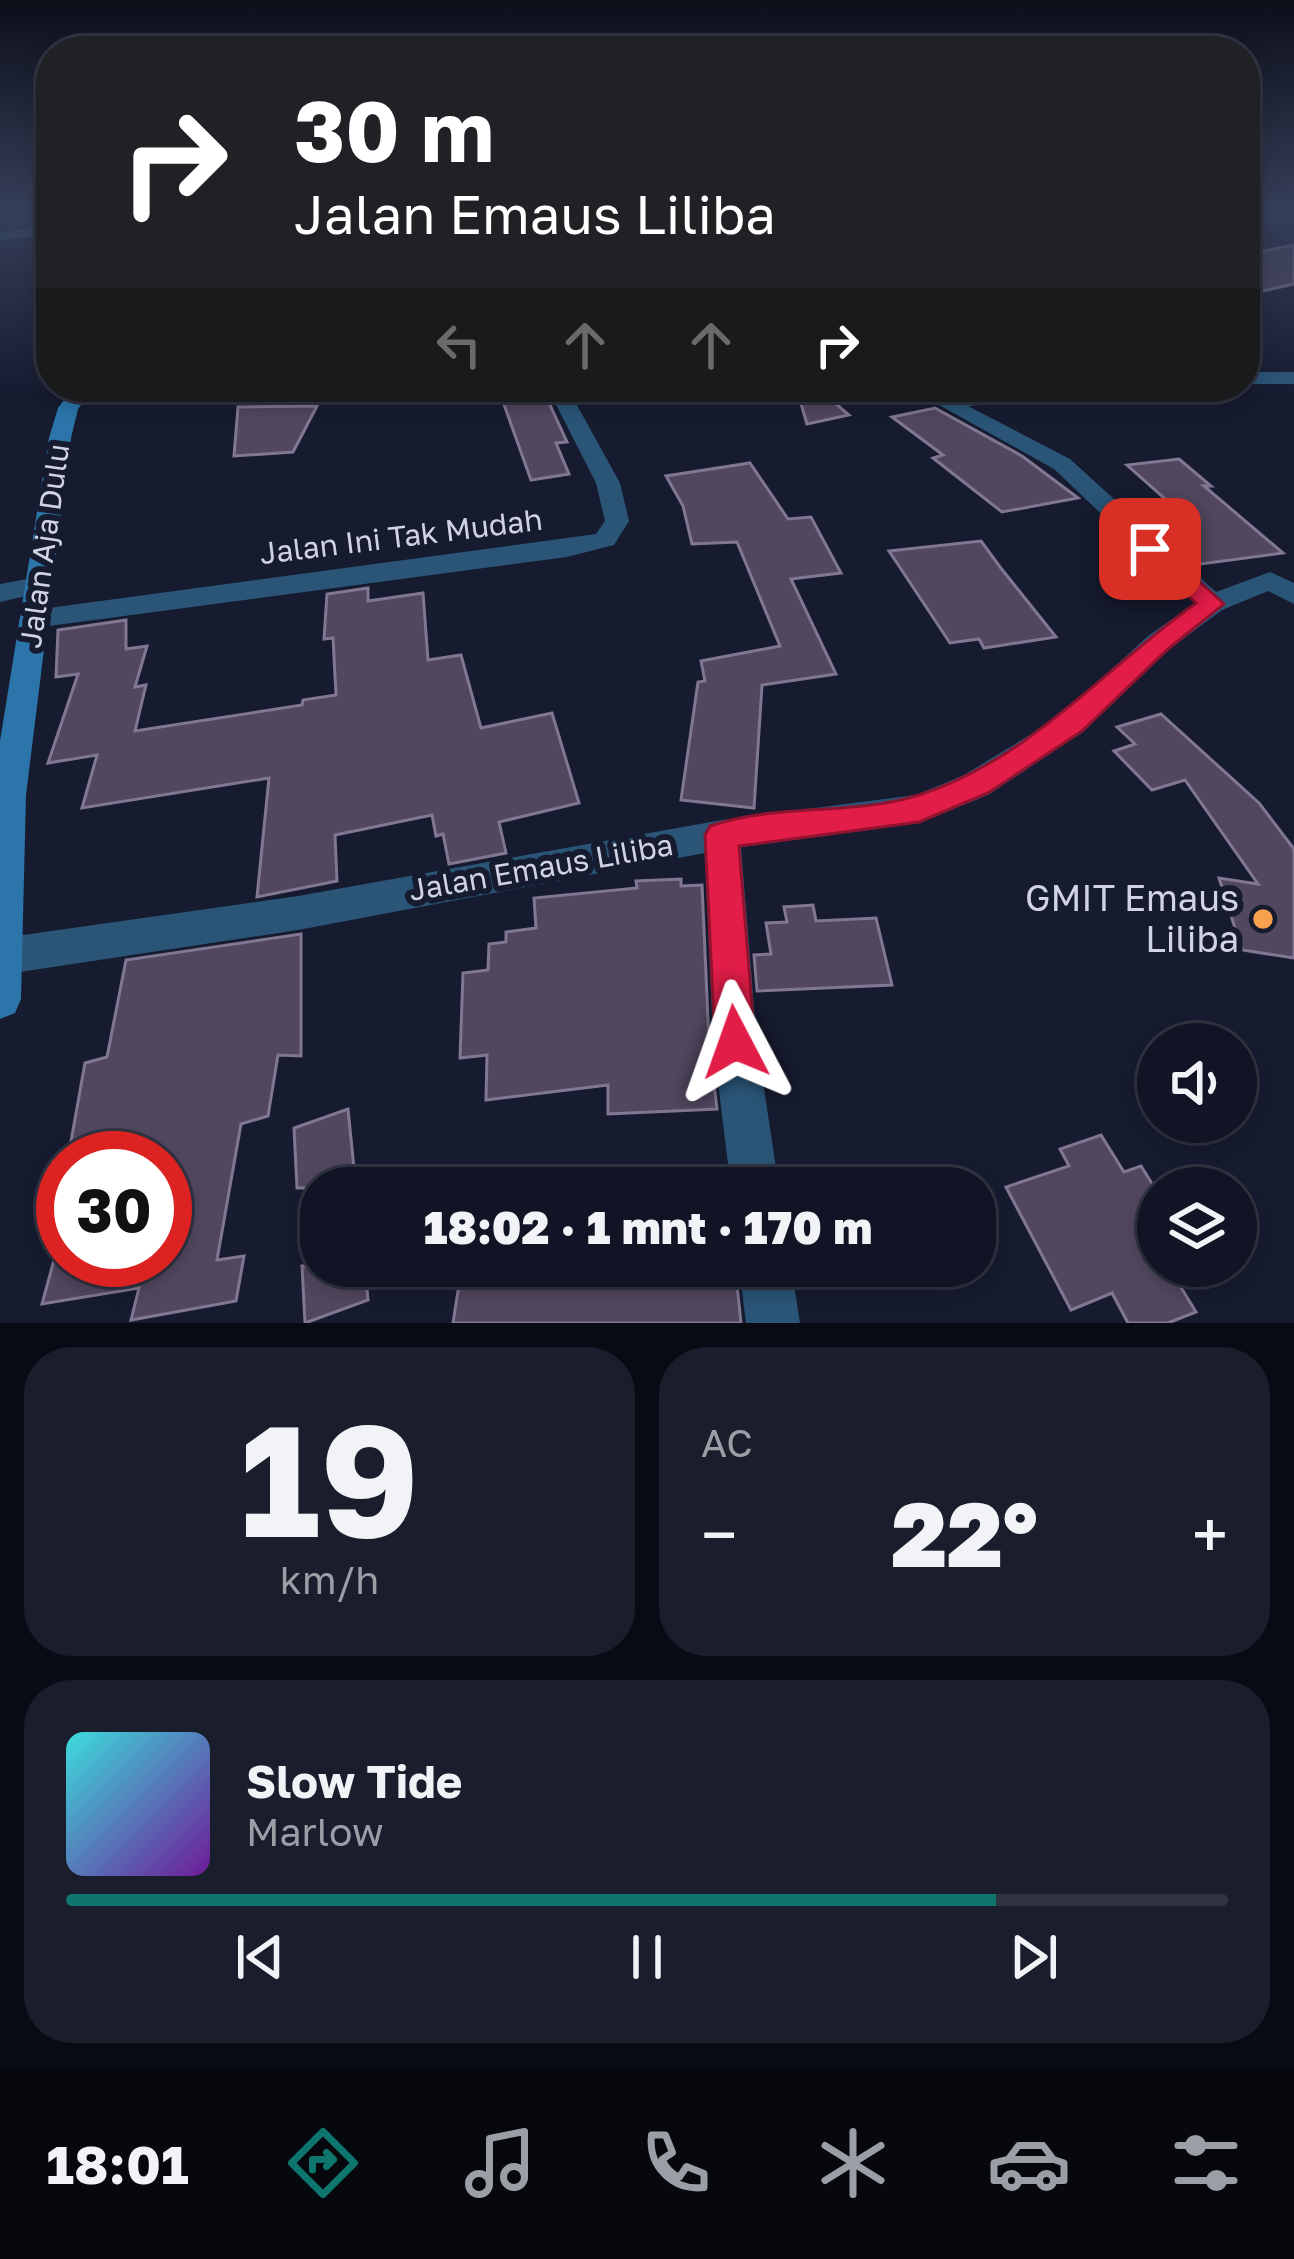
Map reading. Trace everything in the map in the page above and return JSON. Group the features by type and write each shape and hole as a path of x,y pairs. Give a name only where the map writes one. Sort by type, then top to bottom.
{"street":[{"path":"1260,379 1294,378"},
{"name":"Jalan Aja Dulu","path":"0,999 10,727 34,619 60,438 73,402"},
{"name":"Jalan Ini Tak Mudah","path":"34,619 567,549 605,540 617,521 608,483 565,402"},
{"path":"944,402 1062,464 1212,604"},
{"name":"Jalan Emaus Liliba","path":"2,957 298,914 722,835 919,809 950,798 1072,724 1159,643 1212,604 1286,582"},
{"path":"0,593 38,585"},
{"path":"722,835 735,1042 752,1167"},
{"path":"768,1287 773,1323"}],"building":[{"path":"1260,272 1294,272 1294,284 1260,292"},
{"path":"503,402 549,402 567,442 556,443 569,474 531,480"},
{"path":"800,402 834,402 849,415 807,424"},
{"path":"317,406 293,452 234,456 238,407"},
{"path":"935,408 1022,456 1078,498 1002,512 933,458 943,455 892,417"},
{"path":"1179,459 1283,553 1193,565 1142,518 1181,513 1127,465"},
{"path":"750,463 788,519 811,517 841,573 791,579 836,674 762,685 754,808 681,800 698,682 705,681 701,661 780,646 737,542 692,544 683,506 666,476"},
{"path":"981,541 1056,637 984,648 979,639 950,643 889,551"},
{"path":"368,588 368,601 423,593 428,660 461,655 481,728 552,713 579,803 499,822 506,853 449,864 443,834 436,836 432,815 335,835 337,881 257,897 269,778 82,808 97,755 48,763 78,674 56,677 58,630 126,620 126,649 147,646 135,687 146,685 135,731 302,705 303,700 336,695 333,638 324,639 327,594"},
{"path":"1161,714 1259,803 1294,849 1294,958 1242,950 1219,878 1258,884 1185,780 1152,790 1114,751 1135,744 1117,727"},
{"path":"681,879 681,886 702,885 717,1109 608,1114 608,1085 486,1100 487,1055 460,1058 463,973 488,970 489,944 506,942 506,932 536,928 534,898 637,888 636,881"},
{"path":"813,905 816,921 876,918 892,985 757,991 754,955 771,954 766,923 787,922 784,907"},
{"path":"301,934 301,1056 278,1055 268,1116 241,1124 217,1260 244,1256 236,1301 131,1320 139,1288 42,1304 47,1287 192,1287 192,1131 73,1131 85,1063 107,1057 126,960"},
{"path":"348,1109 354,1167 300,1167 297,1188 294,1128"},
{"path":"1101,1135 1124,1172 1137,1167 1137,1287 1181,1287 1196,1312 1168,1323 1128,1323 1112,1293 1071,1310 1006,1187 1069,1166 1060,1149"},
{"path":"303,1287 367,1287 368,1300 305,1323"},
{"path":"459,1287 737,1287 741,1323 453,1323"}],"place":[{"name":"GMIT Emaus Liliba","path":"1263,919"}],"route":[{"path":"735,1042 722,835 919,809 976,784 1072,724 1159,643 1212,604 1150,549"}]}
